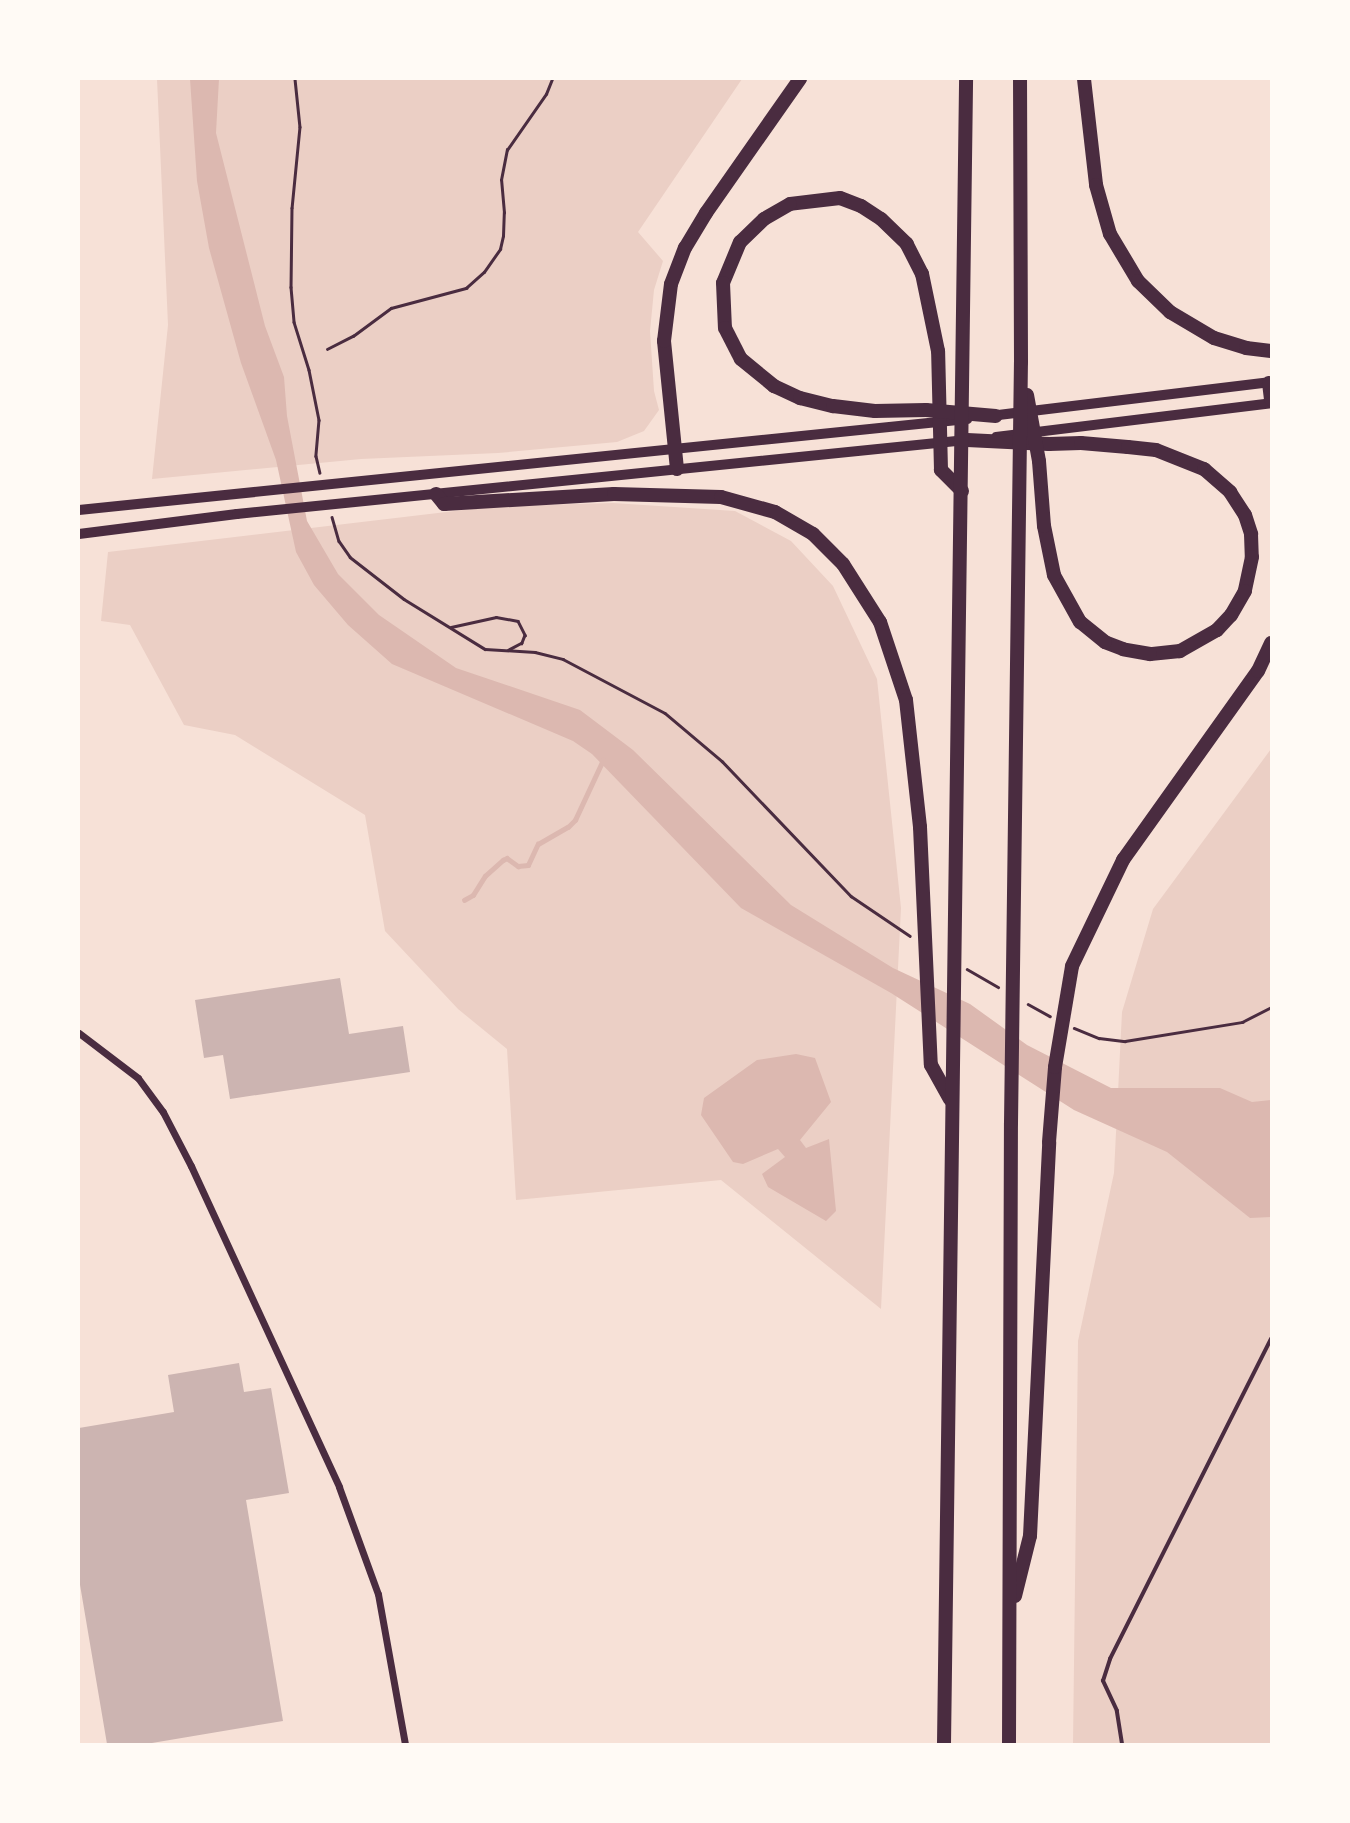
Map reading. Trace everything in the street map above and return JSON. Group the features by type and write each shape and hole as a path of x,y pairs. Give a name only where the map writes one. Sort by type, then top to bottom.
{"highway":[{"path":"677,469 664,332 667,302 676,267 706,214 800,79"},
{"path":"944,1744 966,79"},
{"path":"1009,1744 1011,1123 1021,362 1020,79"},
{"path":"1084,79 1096,185 1110,234 1138,281 1170,312 1214,338 1247,348 1271,351"},
{"path":"962,491 941,470 938,351 922,274 907,244 881,219 861,206 840,198 790,204 764,219 740,242 723,284 725,328 741,359 774,386 800,398 833,406 898,411 996,416"},
{"path":"967,440 1081,443 1156,450 1204,469 1230,492 1245,516 1252,557 1245,591 1231,615 1217,630 1195,645 1166,654 1123,649 1105,642 1080,622 1054,575 1044,526 1039,461 1021,362"},
{"path":"1270,382 1271,401"},
{"path":"436,494 444,504 614,494 721,497 775,512 813,534 843,564 880,622 897,665 914,761 931,1065 952,1102"},
{"path":"1010,1617 1030,1536 1049,1142 1066,996 1085,935 1123,860 1258,671 1271,643"}],"main road":[{"path":"79,510 1081,407 1270,382"},
{"path":"79,534 359,501 967,440 1271,401"}],"street":[{"path":"79,1033 138,1078 163,1112 191,1166 339,1487 378,1594 405,1744"}],"lane":[{"path":"1122,1744 1117,1711 1103,1681 1110,1659 1271,1339"}],"path":[{"path":"295,79 300,127 292,208 291,287 294,322 309,370 319,420 316,456 322,481"},
{"path":"327,349 353,336 391,308 466,288 484,272 500,249 503,236 505,213 501,180 507,150 546,94 552,79"},
{"path":"332,517 339,541 350,557 404,599 485,649 535,652 563,659 665,713 722,761 850,897 911,936"},
{"path":"451,626 496,617 518,621 525,635 522,643 515,649 501,652"},
{"path":"967,969 1001,989"},
{"path":"1023,1002 1059,1020"},
{"path":"1072,1026 1099,1038 1125,1041 1242,1022 1271,1007"}],"shaded area":[{"path":"157,79 742,79 638,232 663,261 654,290 650,331 654,391 659,410 644,431 617,442 498,453 361,459 152,479 168,325"},
{"path":"190,79 219,79 216,133 265,326 284,377 287,416 307,521 338,574 379,615 456,668 580,710 633,750 791,905 893,968 970,1004 1027,1045 1111,1088 1220,1088 1252,1102 1271,1100 1271,1217 1250,1218 1167,1152 1074,1110 891,993 741,908 592,754 573,741 392,664 348,625 314,585 296,552 276,460 241,363 209,248 197,181"},
{"path":"613,503 735,511 791,541 833,586 877,679 901,908 881,1309 721,1180 516,1200 507,1049 458,1009 385,931 365,815 235,735 184,725 130,625 101,621 108,552 497,506"},
{"path":"1271,749 1271,1744 1073,1744 1078,1341 1114,1173 1122,1012 1153,909"},
{"path":"796,1054 815,1058 831,1102 800,1140 806,1148 829,1139 836,1211 826,1221 768,1187 762,1174 785,1157 778,1149 743,1164 733,1162 701,1115 704,1098 757,1060"}],"building":[{"path":"340,978 349,1034 403,1026 410,1072 230,1099 223,1055 204,1058 195,1000"},
{"path":"239,1363 244,1392 271,1388 289,1493 246,1500 283,1721 146,1744 107,1744 79,1579 79,1428 174,1412 168,1375"}],"waterway":[{"path":"464,900 473,895 485,876 503,860 507,858 518,866 528,865 538,844 575,820 603,760"}]}
